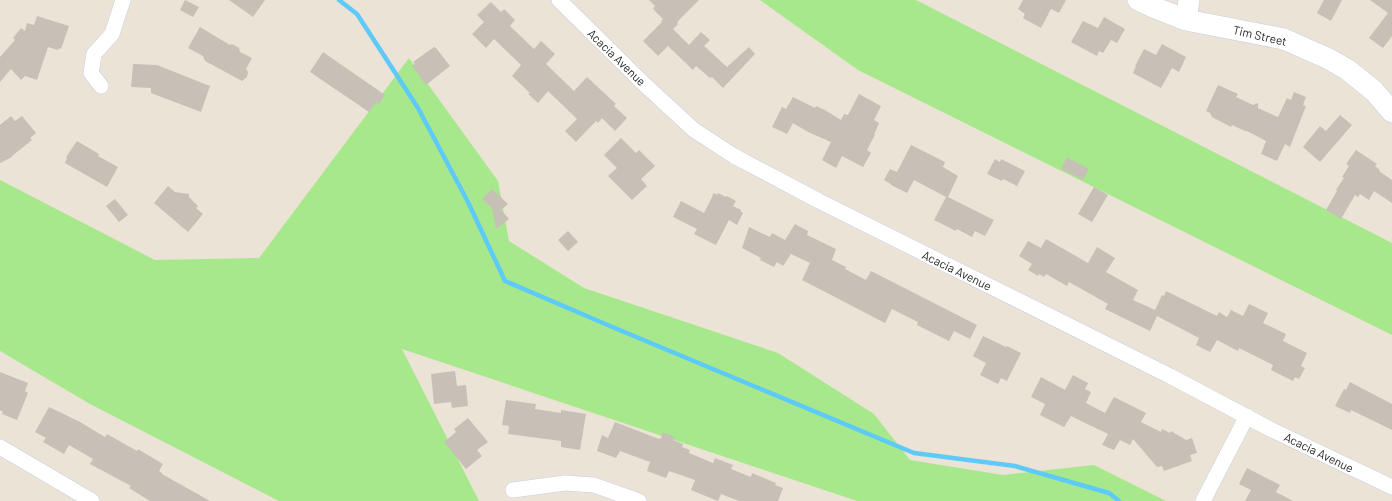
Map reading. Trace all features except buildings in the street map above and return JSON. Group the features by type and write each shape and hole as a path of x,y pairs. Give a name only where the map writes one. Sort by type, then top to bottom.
{"street":[{"path":"101,86 91,73 94,54 112,34 123,0"},
{"name":"Acacia Avenue","path":"558,0 694,130 734,156 819,201 1392,487"},
{"name":"Tim Street","path":"1138,0 1153,7 1188,10 1284,39 1329,59 1348,70 1374,91 1392,112"},
{"path":"1203,501 1247,416"},
{"path":"0,447 92,501"},
{"path":"513,490 565,484 594,486 639,501"}],"green space":[{"path":"760,0 916,0 1392,243 1392,335 858,70"},
{"path":"409,58 498,181 509,241 584,288 778,353 874,414 910,460 1003,475 1094,465 1166,501 857,501 402,349 479,501 279,501 90,404 0,351 0,180 155,260 259,258"}],"waterway":[{"path":"339,0 357,14 418,108 468,202 505,281 914,453 1015,466 1109,493 1119,501"}]}
